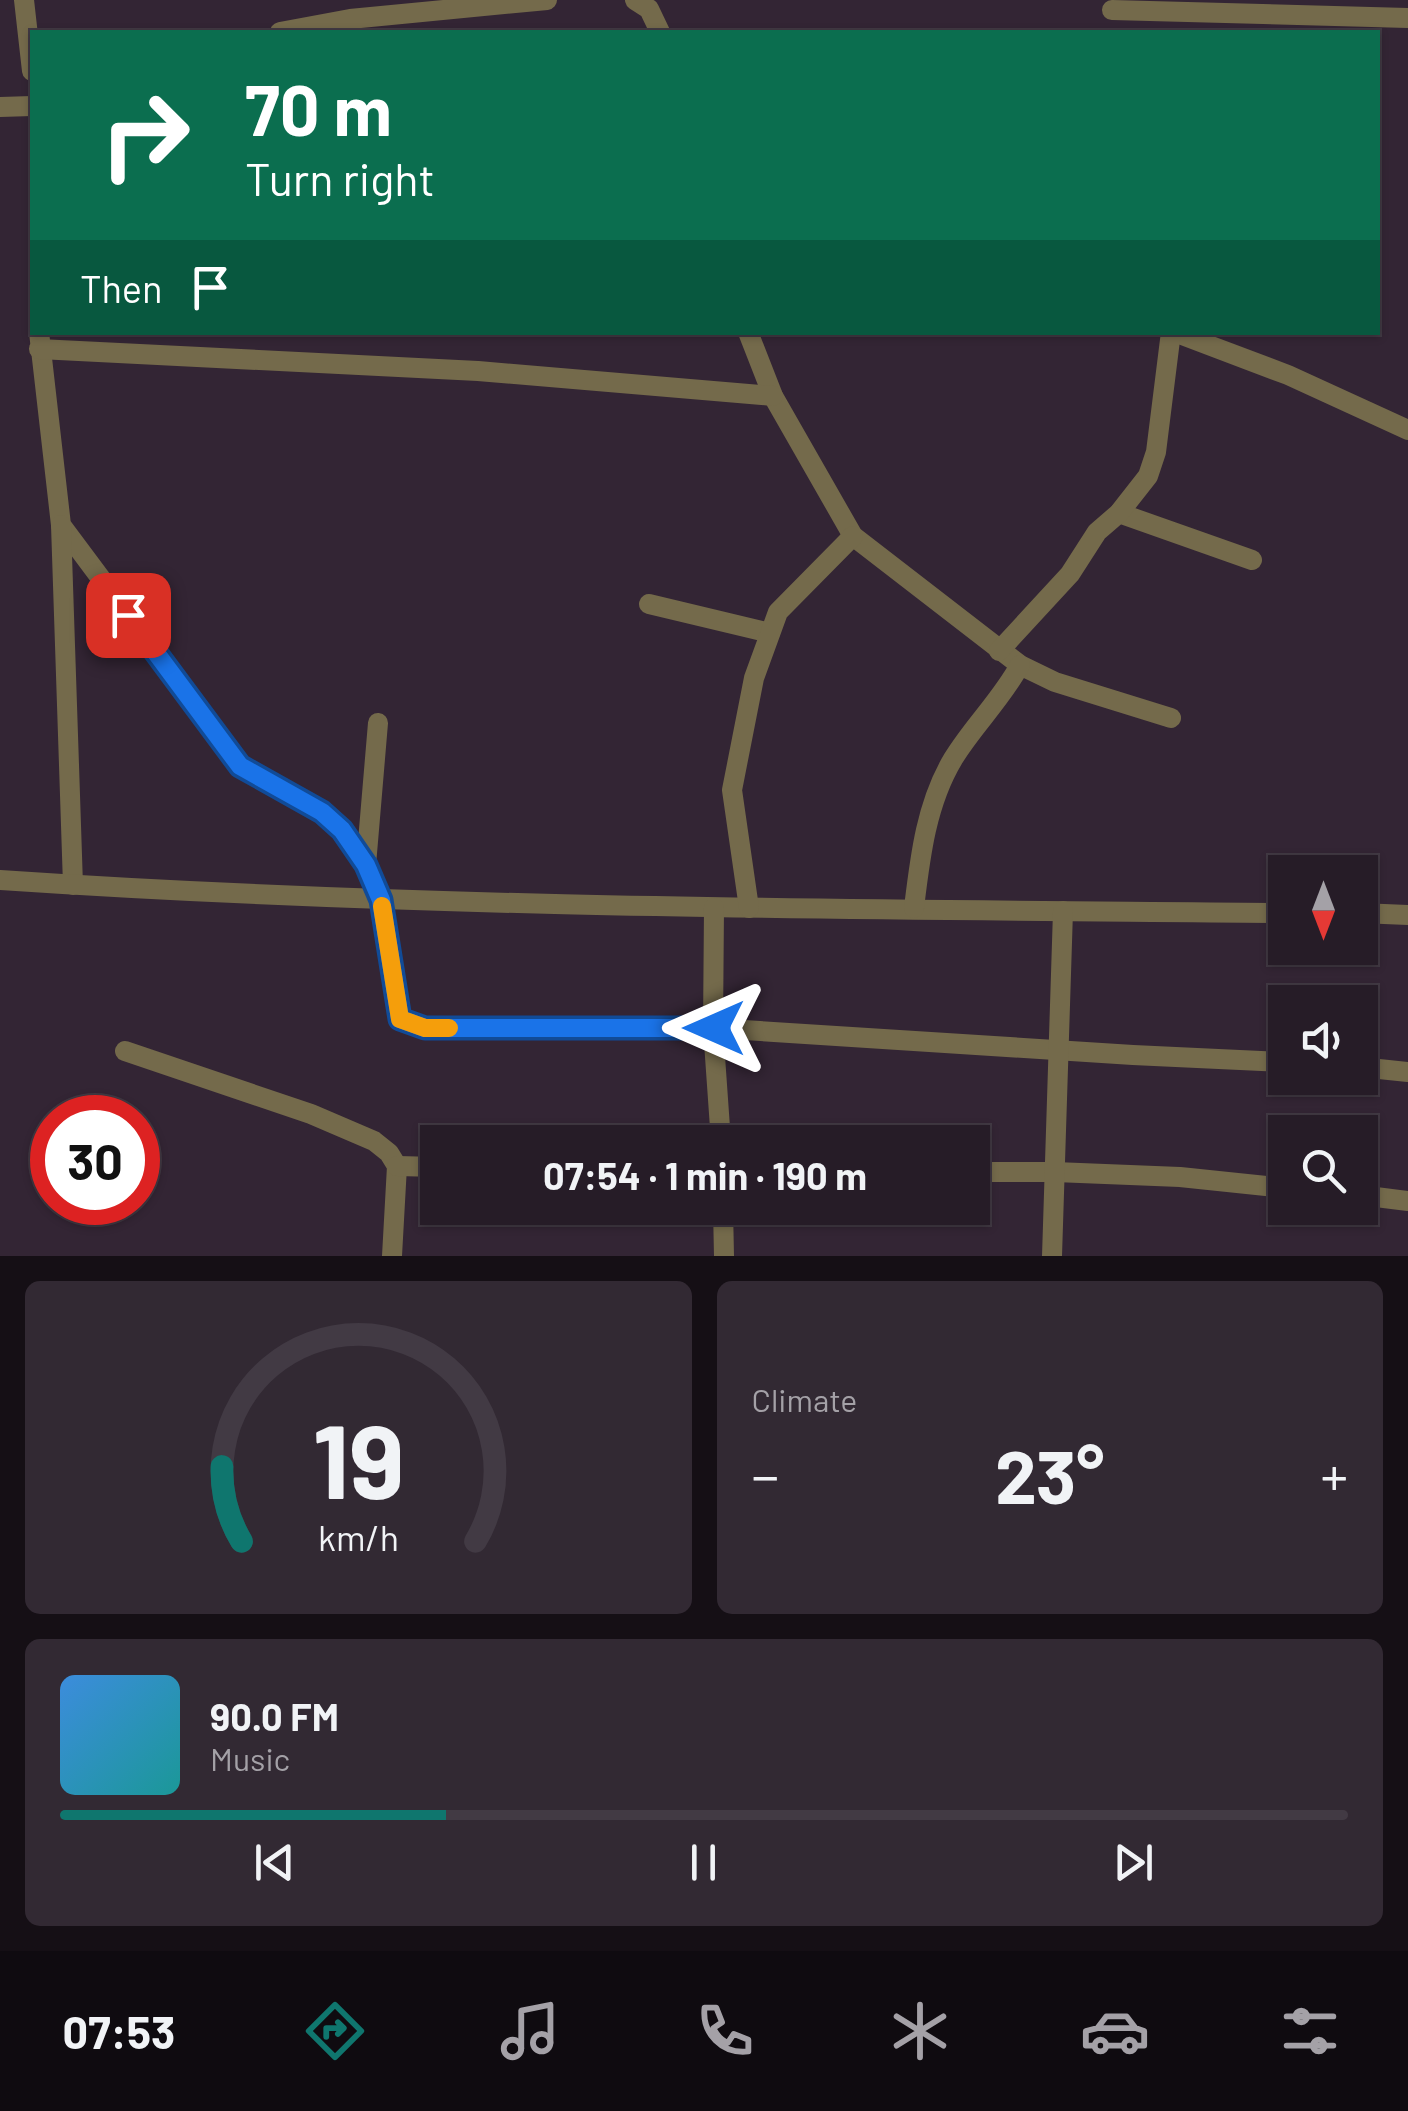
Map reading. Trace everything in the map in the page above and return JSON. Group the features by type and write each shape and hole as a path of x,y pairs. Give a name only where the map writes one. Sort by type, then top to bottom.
{"street":[{"path":"24,0 30,53"},
{"path":"291,30 350,19 547,0"},
{"path":"634,0 649,9 659,30"},
{"path":"1112,30 1113,5 1408,18"},
{"path":"0,107 30,106"},
{"path":"749,335 773,396 853,536 1020,665 1054,682 1171,718"},
{"path":"999,651 1070,574 1097,532 1119,513 1148,476 1156,452 1173,335"},
{"path":"1181,335 1288,374 1408,430"},
{"path":"73,885 60,525 39,341 773,396"},
{"path":"1119,513 1252,560"},
{"path":"60,525 240,766 322,812 342,830 366,865 381,900 400,1019 425,1028 714,1028 1268,1061"},
{"path":"749,908 732,790 754,678 778,612 853,536"},
{"path":"649,604 770,633"},
{"path":"914,908 922,845 938,789 952,760 1006,690 1020,665"},
{"path":"366,865 378,723"},
{"path":"0,880 381,900 714,908 1268,913"},
{"path":"714,908 714,1028 720,1125"},
{"path":"1052,1256 1063,911"},
{"path":"1378,914 1408,915"},
{"path":"125,1051 312,1114 374,1141 396,1166 392,1256"},
{"path":"1378,1070 1408,1072"},
{"path":"396,1166 420,1167"},
{"path":"990,1172 1180,1177 1268,1186"},
{"path":"1378,1198 1408,1201"},
{"path":"723,1225 724,1256"}],"slow traffic":[{"path":"382,906 400,1019 425,1028 449,1028"}],"route":[{"path":"128,615 240,766 322,812 342,830 366,865 381,900 400,1019 425,1028 714,1028"}]}
